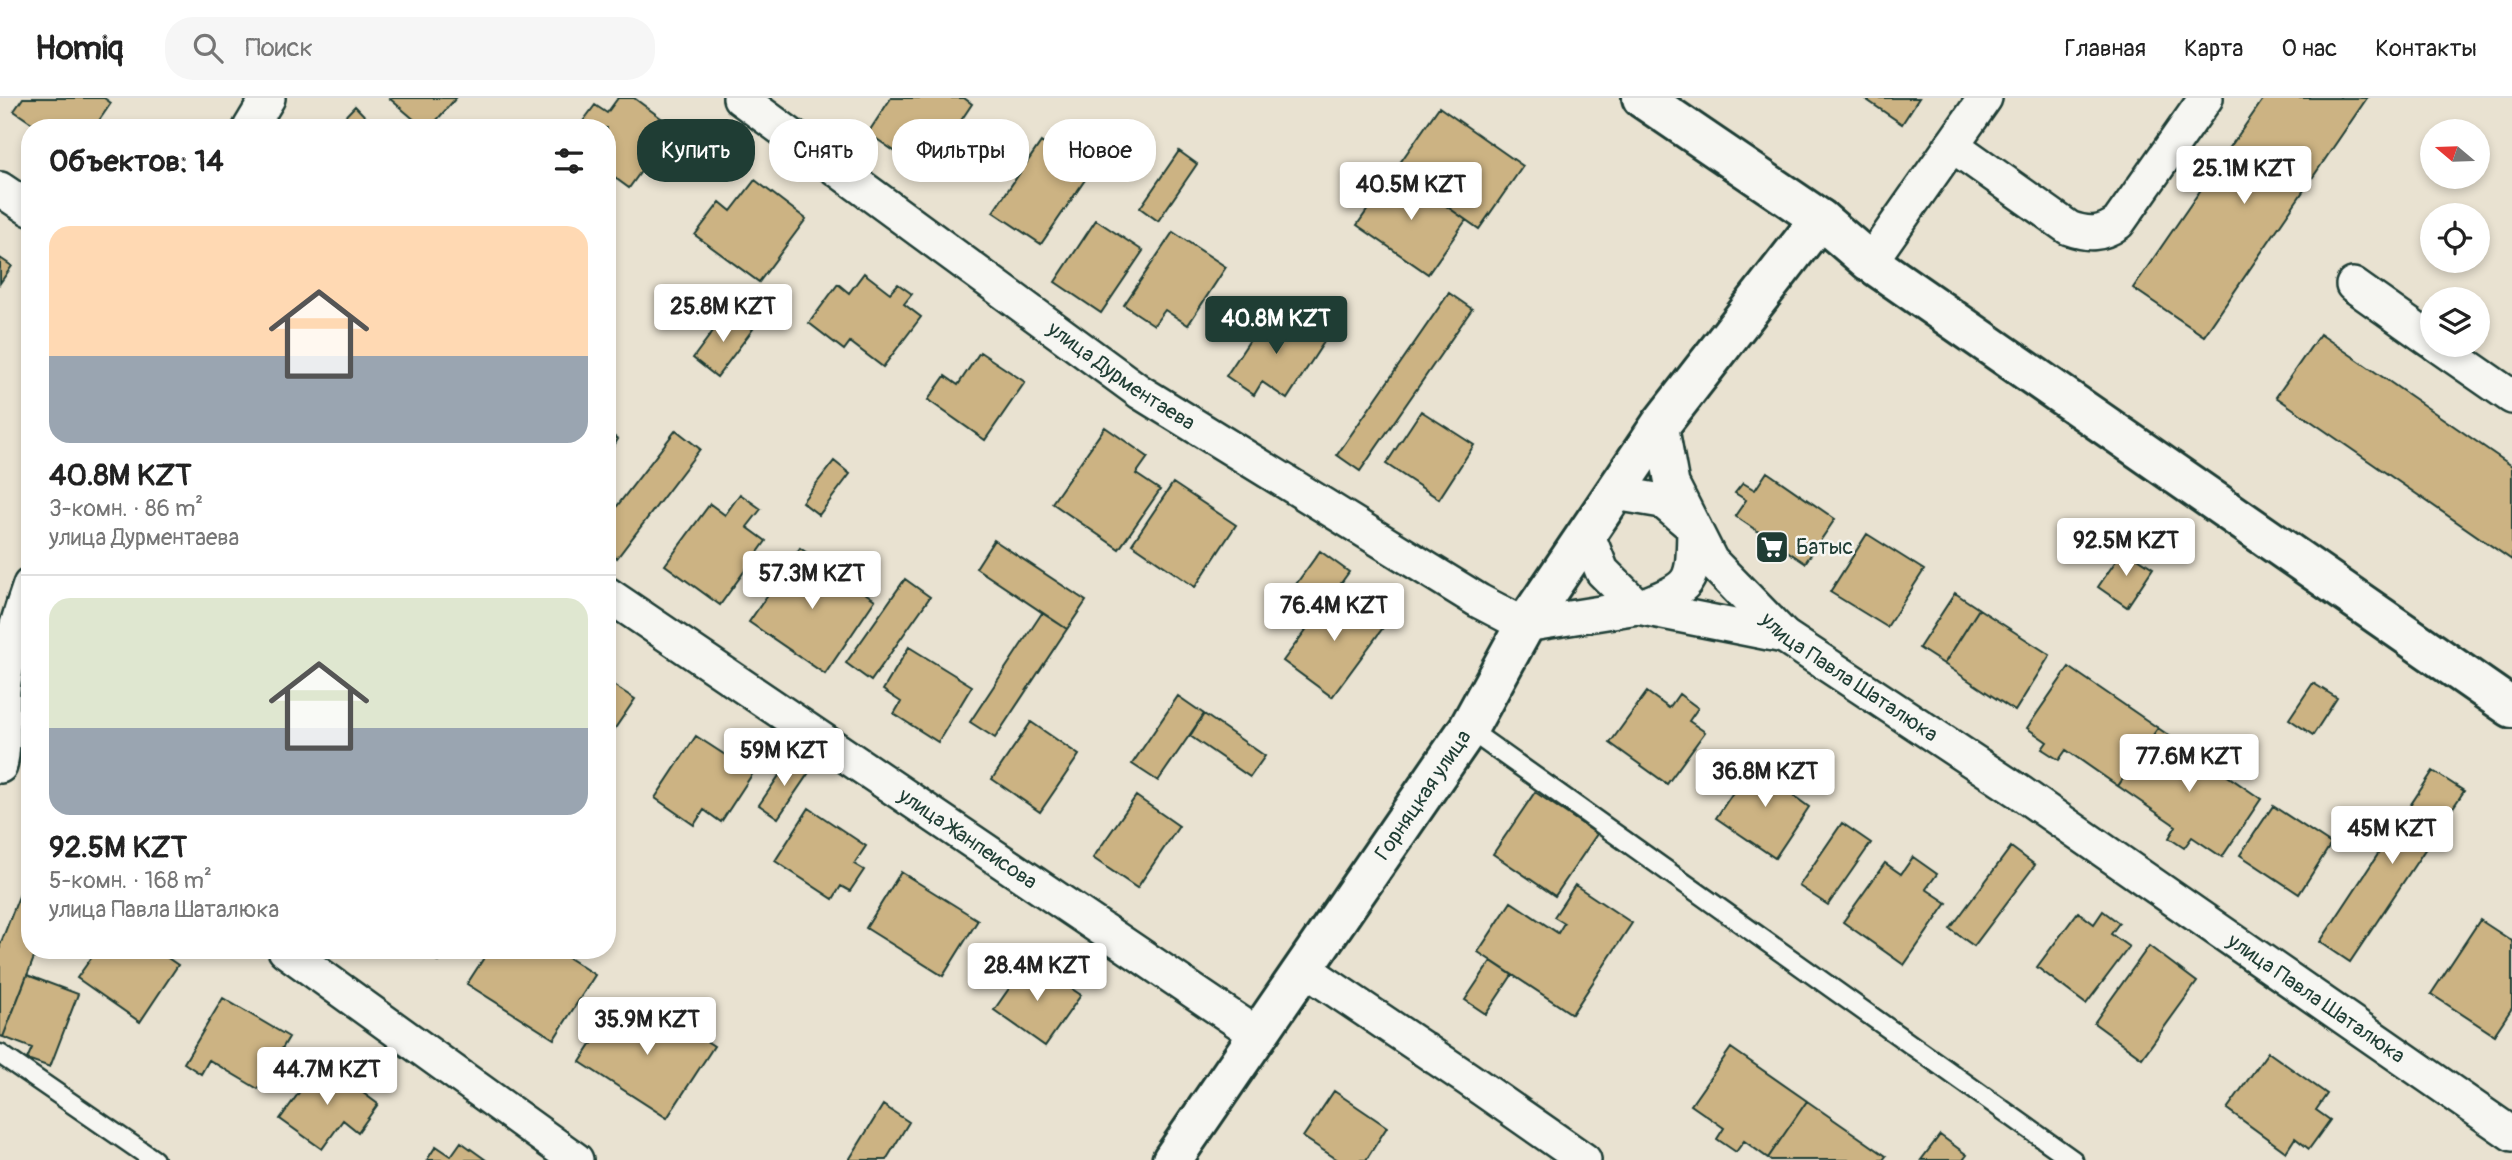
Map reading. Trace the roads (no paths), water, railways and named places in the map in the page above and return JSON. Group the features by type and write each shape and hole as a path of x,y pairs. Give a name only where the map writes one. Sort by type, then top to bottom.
{"street":[{"path":"255,119 268,98"},
{"name":"улица Дурментаева","path":"740,98 1140,392 1479,601 1525,625"},
{"path":"1642,98 1820,219 1870,262 2512,708"},
{"path":"1870,262 1985,98"},
{"path":"1952,145 2069,228 2085,234 2106,231 2118,223 2206,98"},
{"path":"0,189 21,203"},
{"path":"1661,424 1820,219"},
{"path":"2353,285 2420,332"},
{"path":"2454,357 2512,397"},
{"name":"Горняцкая улица","path":"1172,1160 1468,729 1525,625 1661,424"},
{"name":"улица Павла Шаталюка","path":"1661,424 1672,484 1711,561 1784,636 2018,791 2512,1133"},
{"path":"1525,625 1639,607 1678,592 1694,570 1694,528 1662,501 1615,493"},
{"path":"1587,533 1602,571 1639,607 1784,636"},
{"name":"улица Жанпеисова","path":"616,600 1258,1035"},
{"path":"9,756 3,691 21,611"},
{"path":"297,959 576,1160"},
{"path":"1303,968 1584,1160"}],"lane":[{"path":"1468,729 2073,1160"},
{"path":"0,1054 154,1160"}],"place":[{"name":"Батыс","path":"1772,547"}]}
